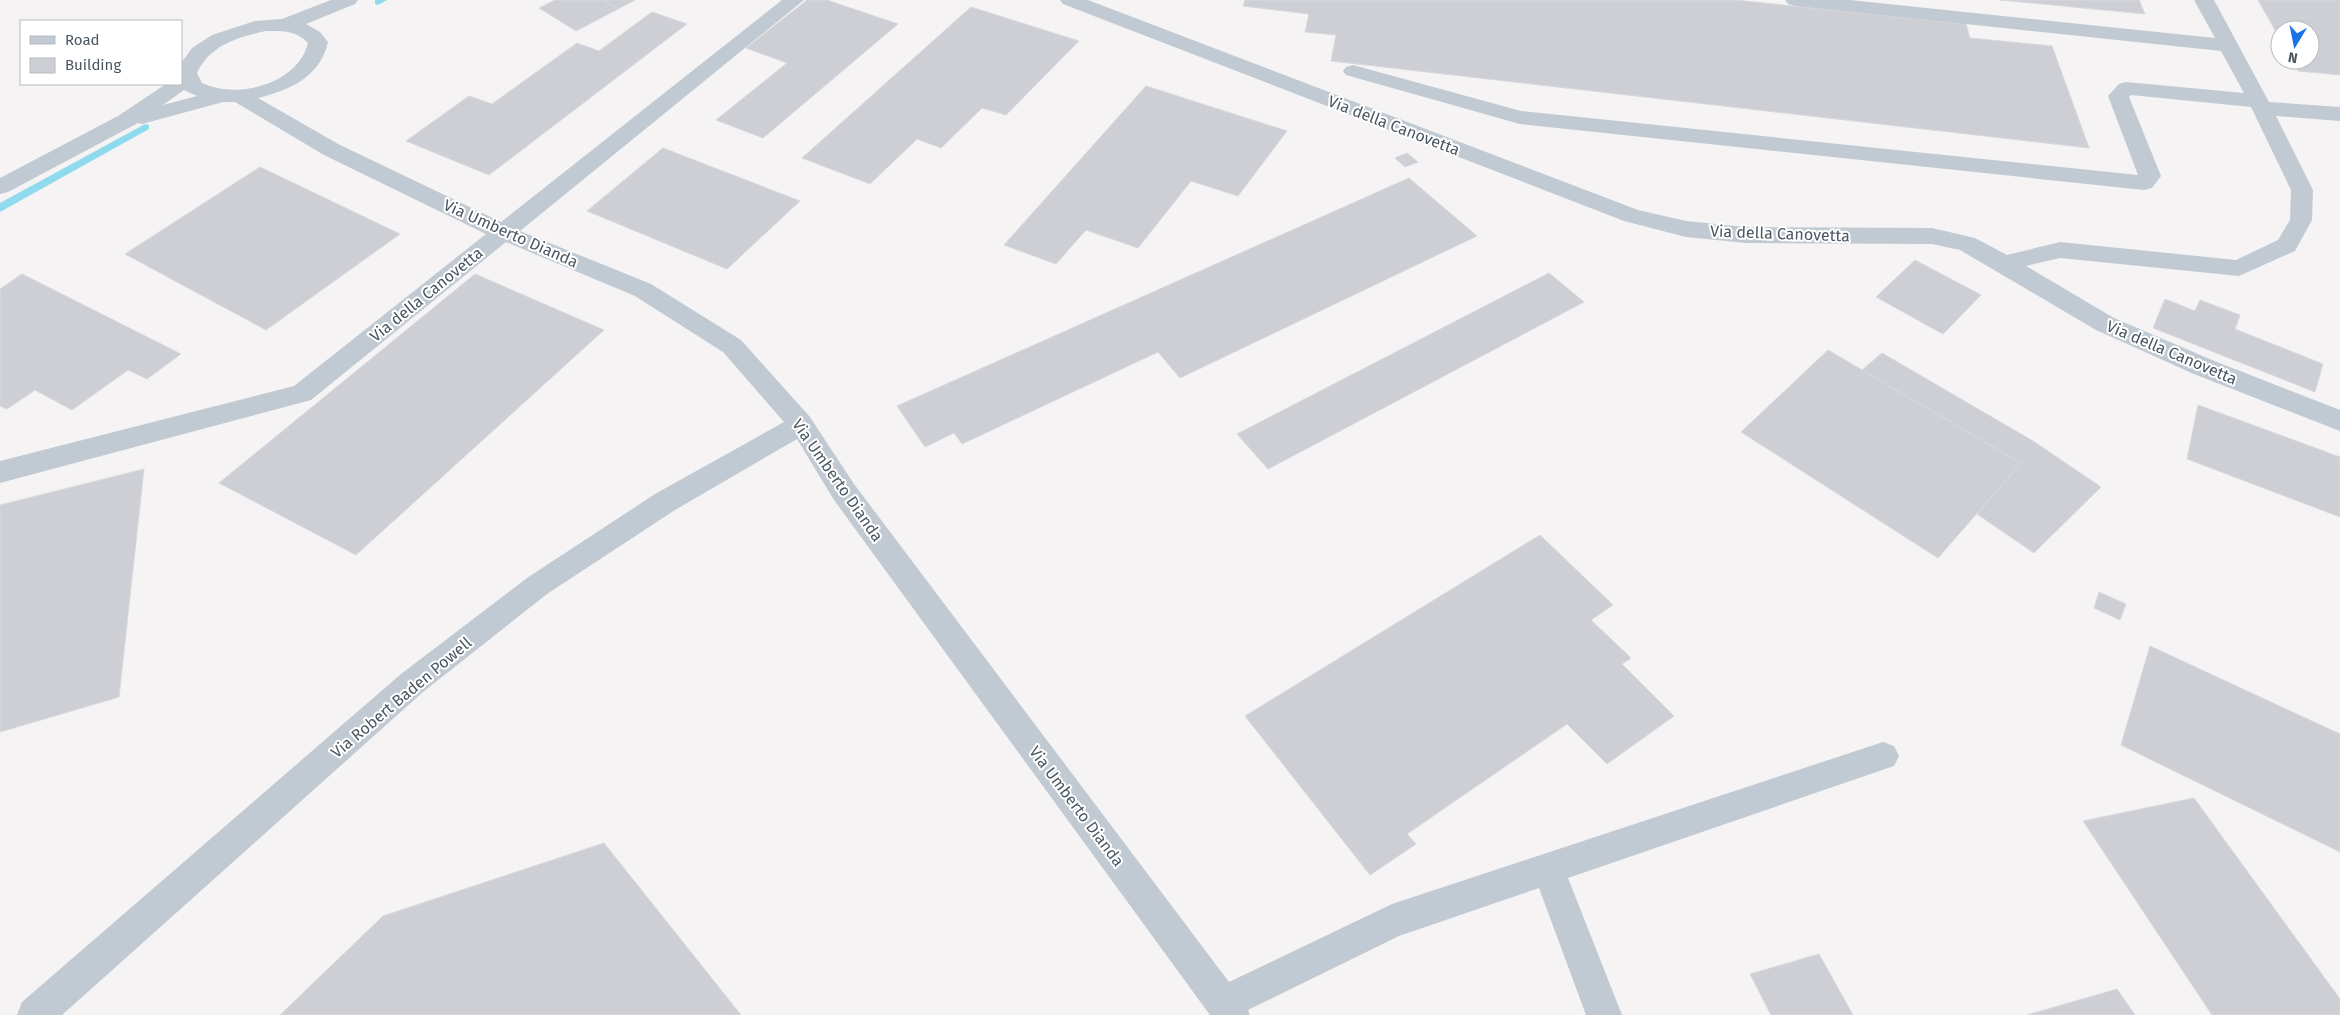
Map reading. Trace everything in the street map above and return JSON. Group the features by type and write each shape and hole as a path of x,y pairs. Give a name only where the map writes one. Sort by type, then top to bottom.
{"street":[{"path":"231,96 206,93 183,81 196,56 222,38 246,29 285,25 349,0"},
{"path":"126,122 231,96 259,92 294,100 315,59 318,42 349,0"},
{"name":"Via della Canovetta","path":"0,472 302,393 794,0"},
{"name":"Via della Canovetta","path":"1070,0 1632,216 1686,229 1746,235 1932,236 1967,244 2105,324 2203,367 2340,421"},
{"path":"1795,0 2229,46"},
{"path":"2004,264 2060,250 2239,268 2287,244 2301,220 2302,190 2260,104 2204,0"},
{"path":"285,25 312,34 318,42"},
{"path":"1353,71 1520,116 2144,183 2150,176 2118,96 2126,88 2340,114"},
{"path":"0,187 126,122 177,85"},
{"name":"Via Umberto Dianda","path":"231,96 294,100 332,150 502,232 644,290 732,346 800,424 844,492 1228,1009"},
{"name":"Via Robert Baden Powell","path":"35,1015 412,683 537,586 665,502 800,424"},
{"path":"1228,1009 1392,921 1884,756"},
{"path":"1548,868 1604,1015"}],"building":[{"path":"555,0 603,0 618,9 576,31 539,8"},
{"path":"603,0 635,0 618,9"},
{"path":"807,0 827,0 898,24 763,138 716,120 787,63 746,48"},
{"path":"1245,0 1735,0 1966,24 1970,38 2052,46 2089,148 1331,61 1336,35 1305,32 1309,14 1243,6"},
{"path":"2000,0 2139,0 2145,14"},
{"path":"2258,0 2340,0 2340,75 2297,70 2320,70 2320,20 2270,21"},
{"path":"971,7 1079,41 1006,115 982,108 941,148 917,139 870,184 802,158"},
{"path":"652,12 687,24 489,175 406,141 469,96 492,104 577,43 599,51"},
{"path":"1146,86 1287,131 1238,196 1191,181 1138,248 1086,230 1056,264 1004,245"},
{"path":"663,148 800,201 727,269 587,211"},
{"path":"1407,153 1418,162 1405,167 1395,158"},
{"path":"260,167 400,234 266,330 125,254"},
{"path":"1409,178 1477,236 1180,378 1158,352 962,444 954,433 925,447 897,406"},
{"path":"1915,260 1981,295 1943,334 1876,297"},
{"path":"1549,273 1584,302 1268,469 1237,434"},
{"path":"22,274 181,354 147,379 128,370 72,410 35,390 7,409 0,406 0,289"},
{"path":"475,274 604,330 356,555 219,483"},
{"path":"2165,299 2195,311 2200,300 2240,315 2235,329 2323,364 2315,392 2153,328"},
{"path":"1828,350 2021,463 1938,558 1741,432"},
{"path":"1882,353 2033,441 2101,487 2034,553 1977,514 2021,463 1862,370"},
{"path":"2198,405 2340,457 2340,517 2187,459"},
{"path":"144,469 119,697 0,732 0,505"},
{"path":"1540,535 1613,605 1591,620 1631,658 1622,664 1674,716 1607,764 1567,724 1407,834 1416,844 1370,875 1245,716"},
{"path":"2099,592 2126,604 2120,620 2094,608"},
{"path":"2150,646 2340,734 2340,852 2121,745"},
{"path":"2194,798 2340,999 2340,1015 2212,1015 2083,821"},
{"path":"604,843 741,1015 280,1015 383,916"},
{"path":"1819,954 1853,1015 1771,1015 1750,974"},
{"path":"2117,989 2135,1015 2027,1015"}],"waterway":[{"path":"378,2 382,0"},
{"path":"0,208 145,127"}]}
